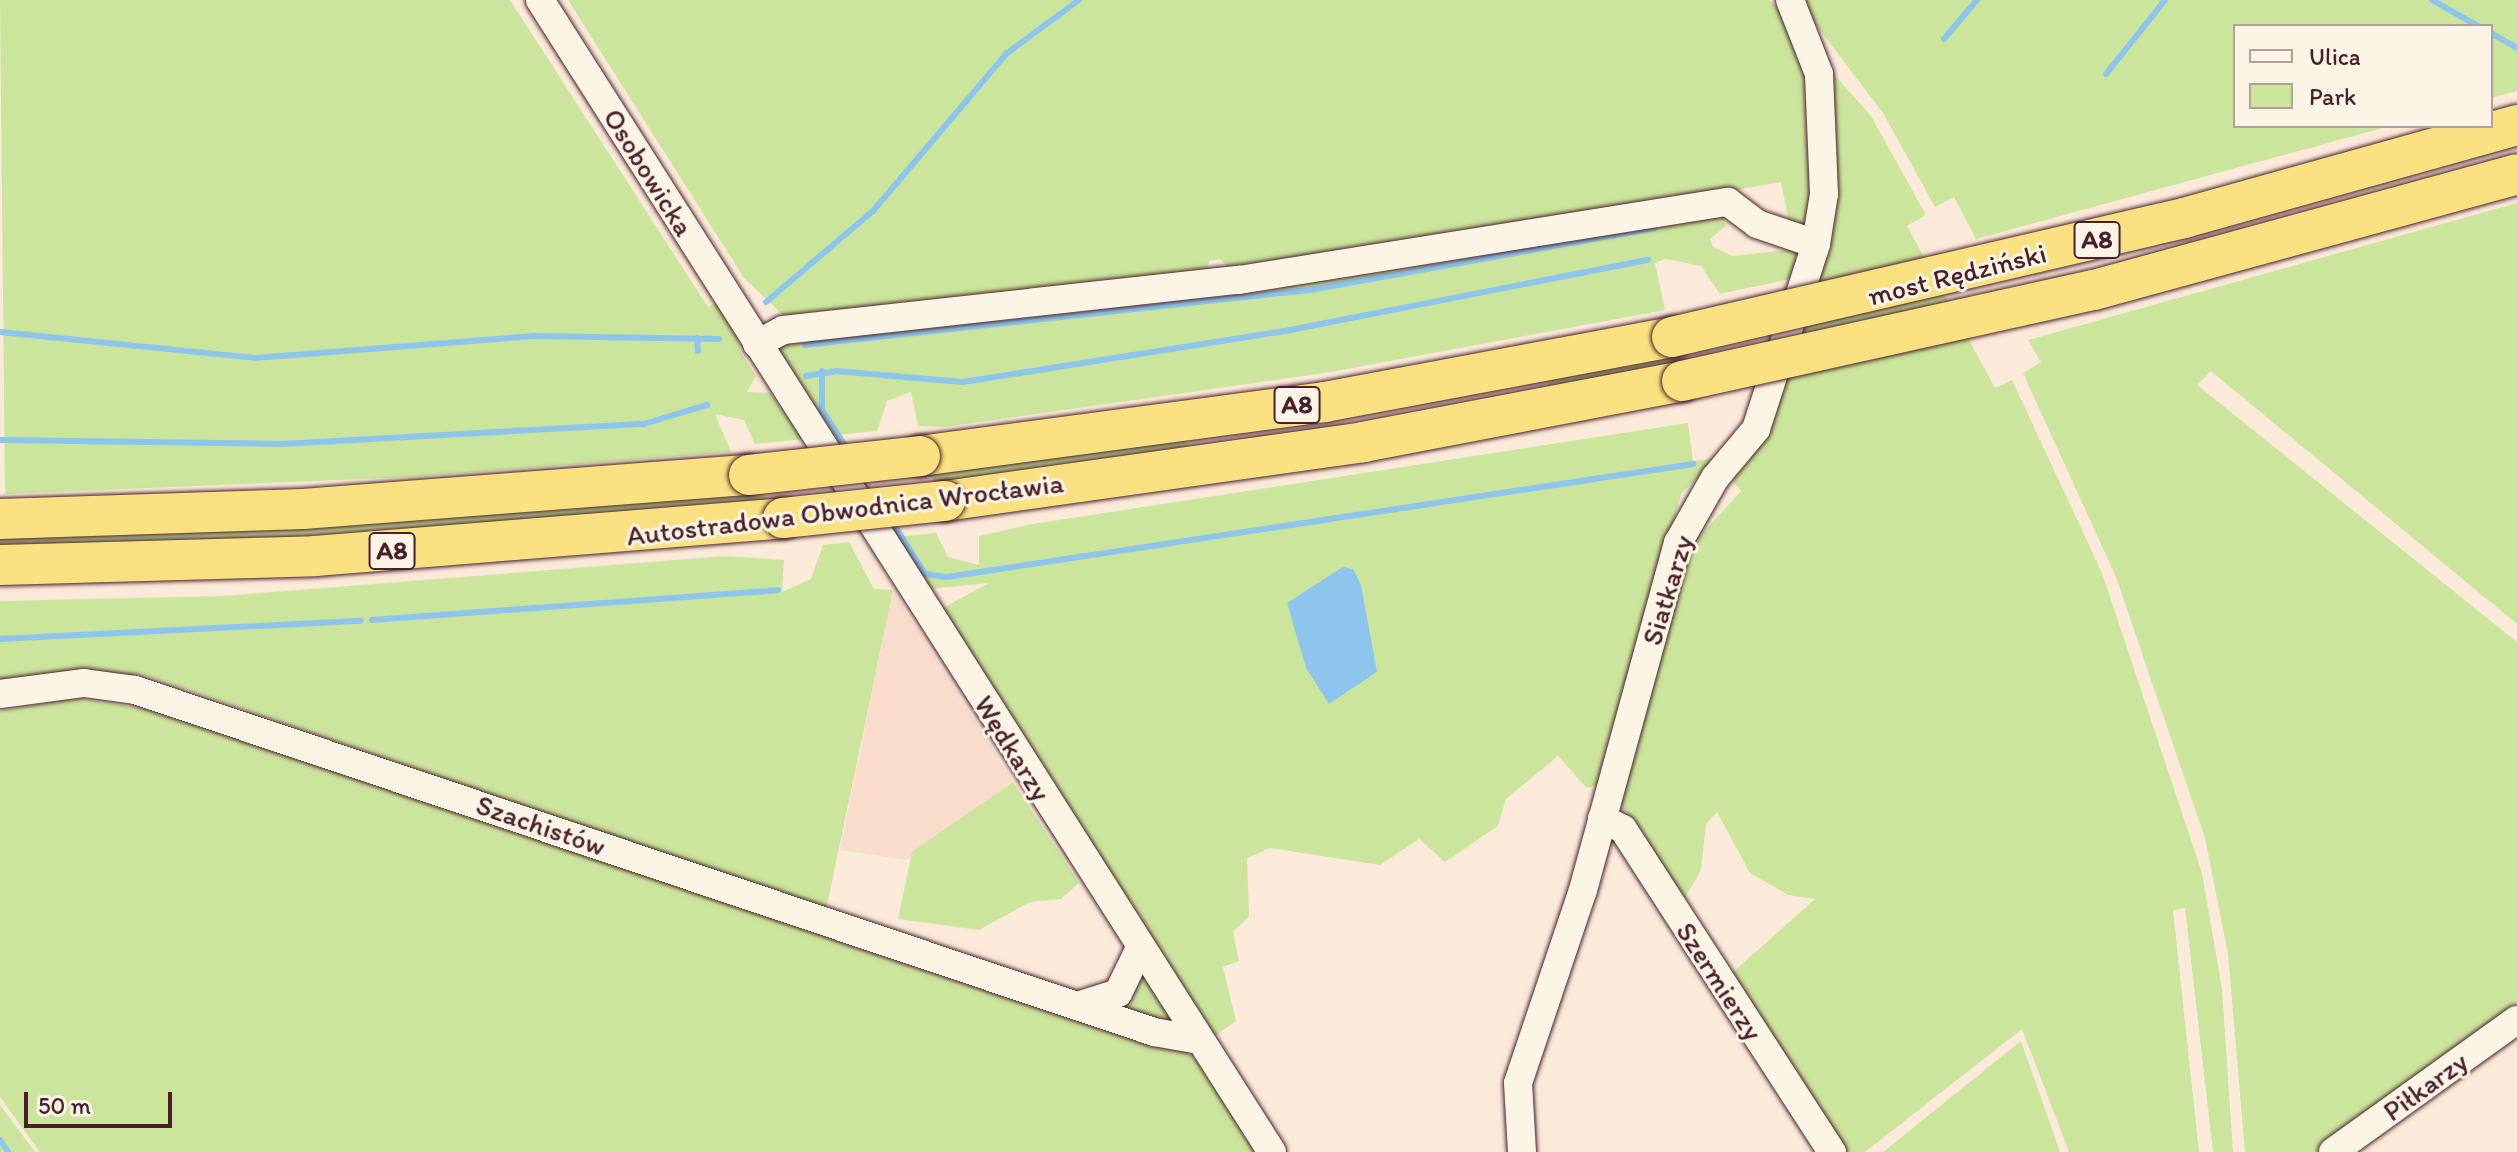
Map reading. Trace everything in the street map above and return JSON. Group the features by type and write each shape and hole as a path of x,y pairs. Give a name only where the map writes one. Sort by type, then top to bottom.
{"highway":[{"name":"most Rędziński","path":"1672,337 2095,240 2517,125"},
{"name":"most Rędziński","path":"1682,381 2094,290 2517,174"},
{"name":"Autostradowa Obwodnica Wrocławia","path":"0,519 303,509 749,475 920,456 1325,402 1672,337"},
{"name":"Autostradowa Obwodnica Wrocławia","path":"0,565 315,556 783,518 945,501 1363,442 1682,381"}],"street":[{"name":"Osobowicka","path":"540,0 757,344"},
{"name":"Siatkarzy","path":"1522,1152 1518,1083 1602,818 1678,543 1715,478 1756,429 1816,244 1824,194 1819,74 1790,0"},
{"path":"757,344 783,330 1239,280 1728,202 1757,224 1816,244"},
{"name":"Wędkarzy","path":"757,344 1272,1152"},
{"name":"Szachistów","path":"0,694 84,683 135,690 1077,1006 1199,1040"},
{"name":"Szermierzy","path":"1602,818 1623,829 1832,1152"},
{"path":"1077,1006 1118,993 1140,948"},
{"name":"Piłkarzy","path":"2333,1152 2517,1020"}],"shaded area":[{"path":"893,590 1013,782 907,860 840,850"}],"green space":[{"path":"0,0 510,0 708,307 717,302 736,327 740,351 756,376 747,392 770,393 804,439 755,444 744,420 715,414 731,452 411,477 5,494"},
{"path":"568,0 1769,0 1791,19 1810,59 1819,200 1805,226 1789,222 1781,182 1391,251 1230,271 1221,259 1209,261 1207,271 781,322 783,315 744,278"},
{"path":"1797,0 2517,0 2517,91 2493,97 2493,24 2233,24 2233,128 2383,128 1976,239 1954,197 1935,207 1883,113"},
{"path":"1832,72 1871,116 1926,215 1907,226 1995,388 2012,380 2102,573 2202,873 2222,989 2233,1152 2213,1152 2185,908 2173,910 2199,1152 2069,1152 2022,1029 1865,1152 1846,1152 1731,974 1815,899 1788,895 1750,873 1717,812 1706,824 1701,870 1681,905 1615,795 1677,583 1696,540 1741,491 1729,476 1774,405"},
{"path":"2517,203 2517,624 2211,371 2197,385 2517,642 2517,1003 2320,1152 2245,1152 2228,954 2205,838 2116,577 2023,373 2041,362 2028,340"},
{"path":"1721,213 1726,226 1710,239 1713,247 1733,256 1795,249 1799,277 1720,294 1701,266 1665,259 1655,263 1665,310 1331,372 944,427 918,426 911,392 887,401 877,431 826,436 780,352 783,343"},
{"path":"1675,353 1678,367 1549,391 1547,377"},
{"path":"1688,423 1693,461 1718,458 1681,494 1601,783 1587,788 1558,756 1506,799 1498,826 1445,862 1419,839 1380,865 1270,848 1247,858 1249,917 1233,931 1239,961 1223,967 1236,1021 1212,1038 941,609 989,583 931,589 894,537 936,533 948,557 979,565 979,536 1033,524"},
{"path":"1186,438 1188,451 936,486 929,472"},
{"path":"761,491 771,504 363,536 0,549 0,535"},
{"path":"849,542 874,589 893,590 826,910 141,674 0,684 0,601 223,596 726,556 784,560 782,592 811,579 823,545"},
{"path":"76,698 163,712 1177,1045 1210,1071 1263,1152 40,1152 0,1097 0,711"},
{"path":"1013,782 1079,883 1061,899 1030,902 979,930 898,919 912,852"},
{"path":"1144,975 1175,1025 1115,1005"},
{"path":"2021,1041 2060,1152 1883,1152"},
{"path":"0,1105 35,1152 0,1152"}],"water":[{"path":"1343,567 1353,569 1361,585 1377,672 1329,704 1306,668 1287,603"}],"waterway":[{"path":"766,302 873,211 1006,54 1079,0"},
{"path":"1944,39 1977,0"},
{"path":"2106,74 2165,0"},
{"path":"2432,0 2474,24"},
{"path":"2493,34 2517,48"},
{"path":"805,345 1310,290 1654,228"},
{"path":"806,376 836,371 963,382 1290,330 1648,260"},
{"path":"0,332 255,358 534,336 719,339"},
{"path":"697,338 698,351"},
{"path":"822,371 822,410 847,449"},
{"path":"0,440 282,444 644,424 707,405"},
{"path":"891,520 925,574 947,577 1693,464"},
{"path":"372,620 778,590"},
{"path":"0,639 361,621"},
{"path":"0,1140 8,1152"}]}
